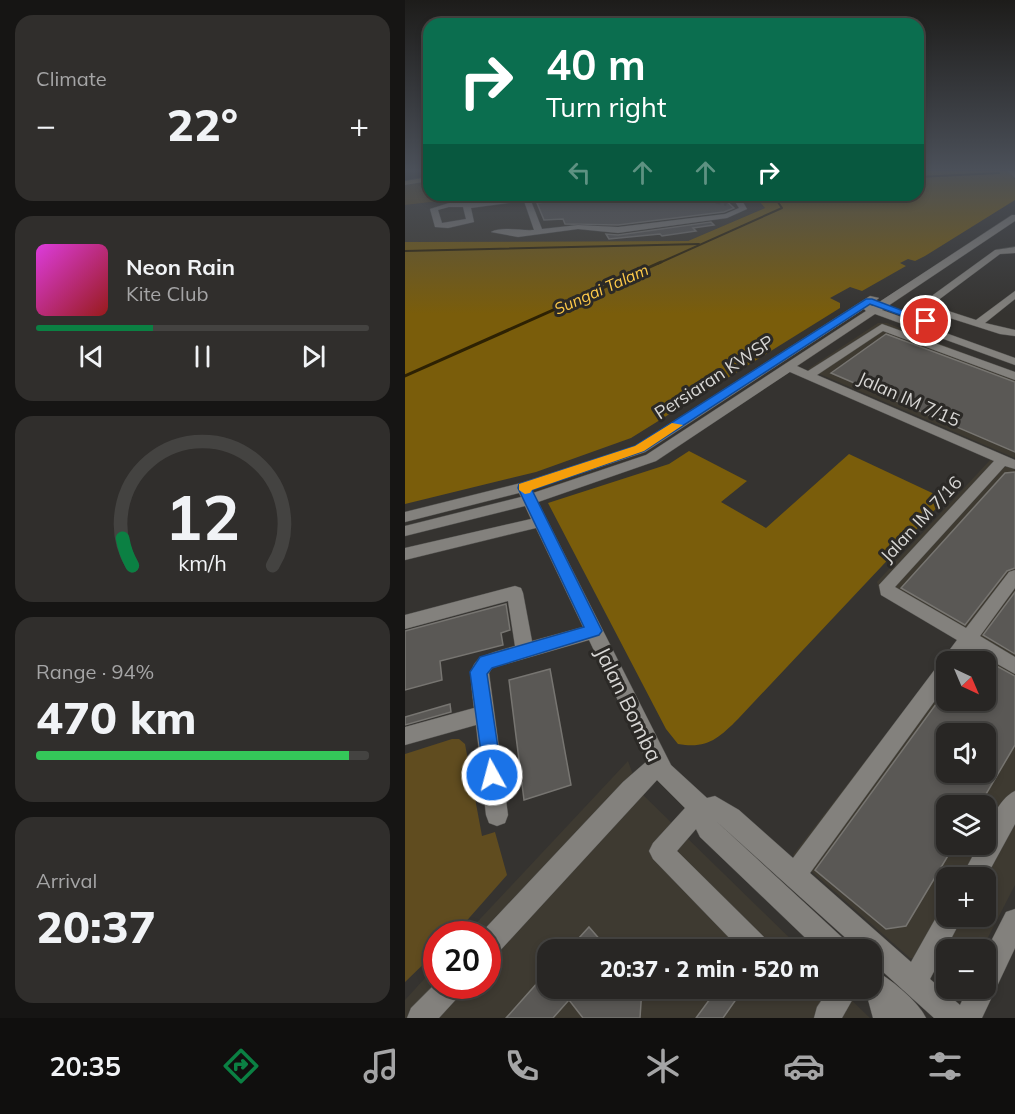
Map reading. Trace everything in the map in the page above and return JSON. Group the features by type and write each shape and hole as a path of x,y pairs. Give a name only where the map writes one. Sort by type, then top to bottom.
{"street":[{"path":"436,219 438,225 470,222 469,219"},
{"path":"534,219 539,232"},
{"path":"495,232 518,234 583,227 618,230 707,219"},
{"name":"Persiaran KWSP","path":"405,531 651,458 996,219"},
{"name":"Persiaran KWSP","path":"871,306 941,266 1013,219"},
{"path":"972,234 1007,238"},
{"path":"1015,250 1001,250 930,299 927,305 1004,333 1015,333"},
{"path":"941,266 966,274"},
{"path":"977,324 1015,294"},
{"path":"871,306 1015,362"},
{"path":"871,306 1015,353"},
{"path":"809,375 880,327 1015,376"},
{"path":"935,332 936,346"},
{"path":"949,338 949,351"},
{"name":"Jalan IM 7/15","path":"791,360 809,375 1009,462"},
{"name":"Jalan IM 7/16","path":"968,638 891,594 887,585 1009,462"},
{"name":"Persiaran KWSP","path":"405,517 527,494"},
{"name":"Jalan Bomba","path":"527,494 668,780 702,809 702,818 708,829 825,939"},
{"path":"405,554 540,522"},
{"path":"959,651 1015,576"},
{"path":"405,622 515,593 525,652"},
{"path":"497,815 479,672 486,662 594,631"},
{"path":"968,638 1015,666"},
{"path":"794,876 936,683"},
{"path":"405,736 484,714"},
{"path":"501,931 631,790 659,764"},
{"path":"979,867 1015,802"},
{"name":"Jalan Bomba","path":"702,809 713,807 721,810 954,1018"},
{"path":"702,809 661,851 748,939"},
{"path":"996,959 1015,921"},
{"path":"913,983 945,927"},
{"path":"882,991 912,1018"},
{"path":"421,1018 439,999"},
{"path":"827,1017 839,999"},
{"path":"880,999 887,1018"},
{"path":"967,1018 976,999"}],"shaded area":[{"path":"405,219 740,219 688,241 405,242"},
{"path":"740,219 985,219 925,256 915,261 908,259 900,263 906,266 862,291 850,287 830,298 840,303 840,308 631,438 536,472 405,504 405,242 688,241"},
{"path":"878,323 887,323 1015,373 1015,458 808,369"},
{"path":"689,451 747,481 721,502 766,528 849,454 945,499 731,726 711,741 697,745 678,744 666,729 548,503 669,464"},
{"path":"991,459 1015,470 1015,885 996,922 996,867 936,867 936,927 993,927 987,939 936,939 936,963 910,958 793,855 936,669 936,711 996,711 996,651 950,651 958,640 880,593 877,582"},
{"path":"452,739 459,739 465,744 482,836 495,832 507,875 466,921 423,921 423,965 405,982 405,754"},
{"path":"628,761 639,791 791,939 537,939 537,999 850,999 870,1018 405,1018 405,1000 423,980 423,999 501,999 501,921 478,921"}],"building":[{"path":"543,219 671,219 618,225 565,224 563,219"},
{"path":"711,222 714,225 693,228 696,231 662,236 660,234 609,239 606,234 618,235"},
{"path":"886,334 1015,382 1015,452 831,373"},
{"path":"1015,472 1015,568 1007,571 965,625 901,588 1005,473"},
{"path":"1015,592 1015,654 983,635"},
{"path":"506,604 510,630 501,633 503,645 440,661 442,680 405,690 405,631"},
{"path":"996,666 1015,676 1015,745 996,777 996,723 936,723 936,783 993,783 985,795 936,795 936,855 948,855 941,867 936,867 936,876 906,926 886,929 815,870 936,704 936,711 996,711"},
{"path":"550,669 571,785 524,800 509,680"},
{"path":"450,704 451,712 405,725 405,717"},
{"path":"589,927 599,939 578,939"},
{"path":"537,983 537,999 641,999 640,1018 583,1018 569,1000 553,1018 506,1018"},
{"path":"710,999 736,999 723,1018 696,1018"}],"waterway":[{"name":"Sungai Talam","path":"657,264 759,219"},
{"path":"405,251 699,244"},
{"name":"Sungai Talam","path":"405,376 661,262"}],"slow traffic":[{"path":"525,490 524,488 640,449 677,425"}],"route":[{"path":"492,775 479,672 486,662 594,631 524,488 640,449 869,301 926,321"}]}
